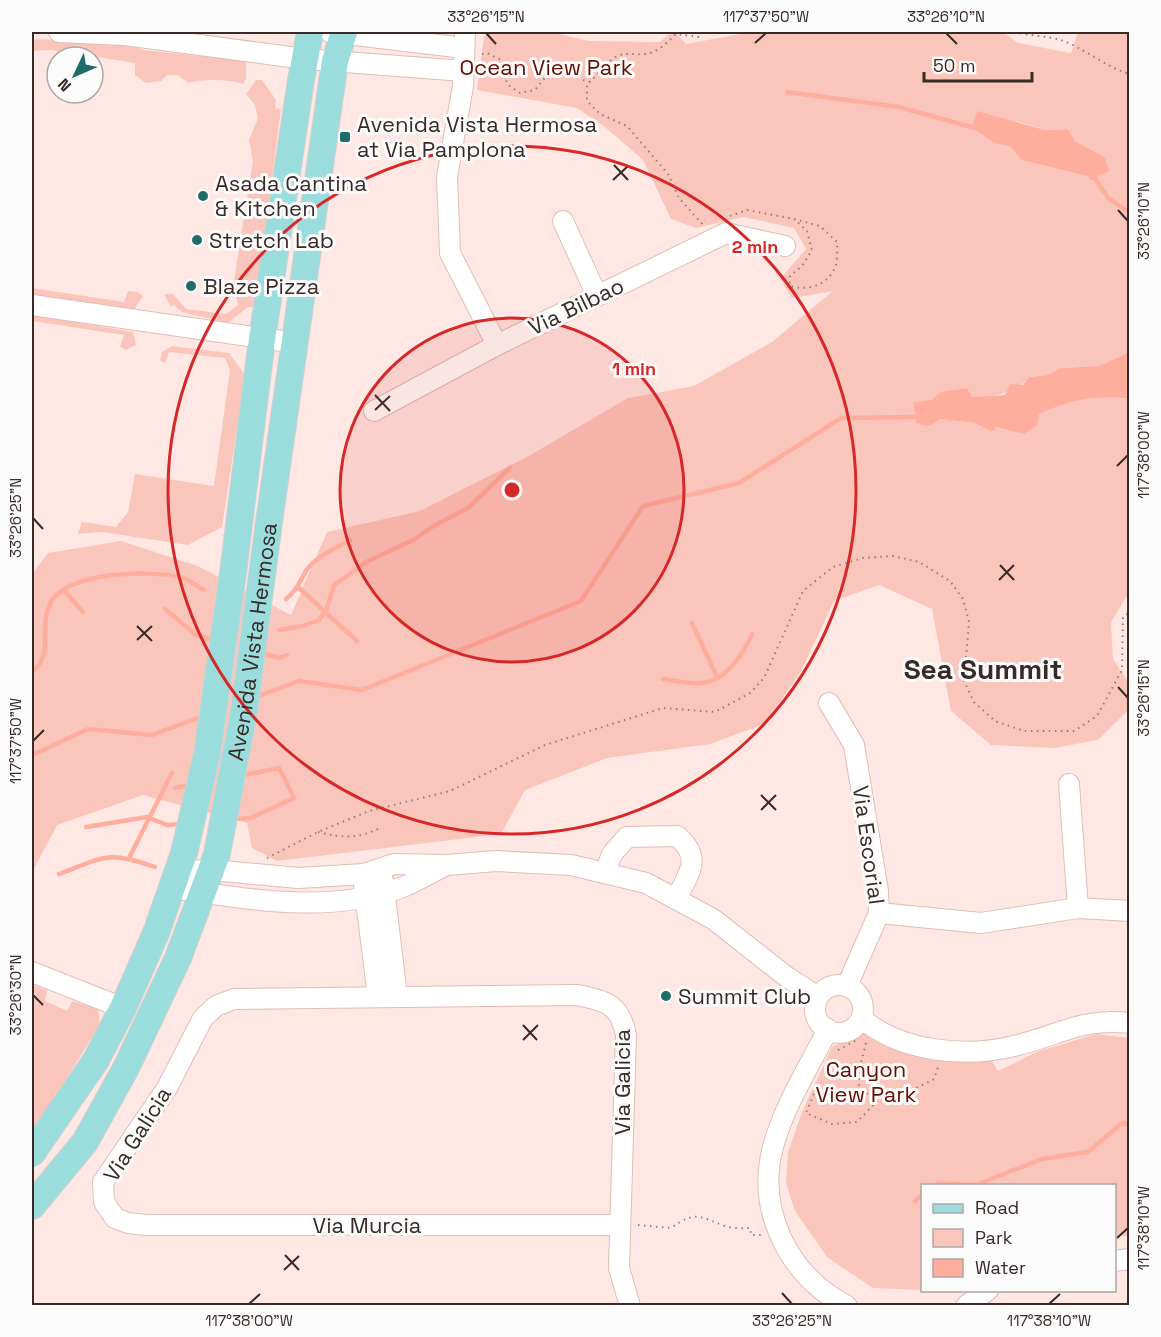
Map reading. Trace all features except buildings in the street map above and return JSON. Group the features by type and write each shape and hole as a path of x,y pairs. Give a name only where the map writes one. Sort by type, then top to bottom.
{"main road":[{"name":"Avenida Vista Hermosa","path":"32,1153 96,1060 123,1008 156,933 178,871 207,754 233,573 262,339 310,32"},
{"name":"Avenida Vista Hermosa","path":"32,1206 85,1142 126,1068 178,958 211,872 244,711 339,32"}],"street":[{"path":"59,32 125,35 335,61 464,52"},
{"path":"339,32 464,52"},
{"path":"464,52 464,86 447,177 450,253 497,345"},
{"path":"563,221 597,296"},
{"name":"Via Bilbao","path":"374,411 497,345 726,232 784,246"},
{"path":"32,305 296,343"},
{"name":"Via Escorial","path":"829,703 854,745 879,891 879,914 847,986"},
{"path":"1069,784 1078,908"},
{"path":"605,873 612,854 627,837 677,836 690,846 694,859 676,899"},
{"path":"178,871 298,879 373,871 394,864 447,865 496,861 571,865 646,883 676,899 712,919 787,977 818,997"},
{"path":"211,872 283,903 334,902 404,886 447,865"},
{"path":"373,871 385,892 387,997"},
{"path":"373,871 364,896 387,997"},
{"path":"879,914 981,923 1078,908 1130,911"},
{"path":"32,972 123,1008"},
{"path":"834,986 847,986 859,996 863,1010 861,1018 852,1029 845,1032 828,1029 816,1013 818,997 834,986"},
{"name":"Via Galicia","path":"116,1218 104,1202 103,1182 167,1088 203,1018 216,1006 234,999 577,995 598,999 613,1006 623,1019 626,1035 619,1268 630,1305"},
{"path":"861,1018 870,1026 903,1041 944,1050 970,1052 1002,1049 1082,1023 1104,1021 1130,1023"},
{"path":"828,1029 786,1114 773,1146 769,1183 778,1232 796,1266 816,1286 847,1305"},
{"name":"Via Murcia","path":"116,1218 146,1225 619,1225"},
{"path":"966,1305 985,1292"}],"path":[{"path":"1014,32 1035,38 1058,39 1090,52 1130,74"},
{"path":"586,84 600,75 615,56 630,53 646,54 659,48 676,34 699,37"},
{"path":"464,52 488,53 501,60 507,84 520,93 535,90 556,63 571,65 586,84 587,101 600,114 627,126 668,174 679,198 715,238"},
{"path":"264,864 275,852 318,832 369,811 450,791 545,745 663,708 715,712 750,693 764,678 802,591 833,567 863,558 893,556 919,562 950,580 963,599 969,622 964,681 974,702 995,721 1024,731 1074,731 1097,716 1122,670 1123,617 1130,612"},
{"path":"318,832 338,837 363,836 380,828"},
{"path":"834,1052 863,1036 867,1044 860,1067 859,1085 871,1098 880,1098 901,1096 934,1079 944,1050"},
{"path":"815,1093 806,1113 832,1124 857,1122 880,1098"},
{"path":"619,1225 646,1224 671,1228 684,1218 699,1215 731,1227 750,1228 751,1235 778,1232"}],"green space":[{"name":"Ocean View Park","path":"551,32 589,41 660,42 671,32 675,32 686,44 751,32 1003,32 1018,43 1071,53 1078,32 1129,32 1130,215 1127,219 1130,221 1129,352 1099,366 1060,368 1047,375 1029,377 1020,386 993,396 913,402 916,423 926,426 940,419 974,423 992,432 995,427 1024,434 1039,414 1058,405 1096,396 1129,399 1129,593 1111,622 1113,659 1129,683 1129,709 1098,740 1054,748 991,745 951,711 932,609 879,585 834,601 801,671 765,724 710,744 607,758 525,790 501,834 277,861 252,848 247,823 143,795 57,825 32,873 32,574 48,553 121,541 198,566 291,615 327,532 420,511 527,457 628,398 694,386 772,342 833,291 792,298 780,279 806,249 794,228 744,217 696,228 671,219 643,160 605,127 577,108 477,90 484,37 487,34","holes":["1016,121 1045,130 1068,129 1075,141 1105,157 1095,178 1021,160 1010,146"]},
{"path":"32,39 122,42 144,50 246,61 246,79 243,84 215,80 188,83 178,75 167,75 161,81 146,83 135,75 135,63 105,58 105,45 45,45 45,50 32,51"},
{"path":"256,80 262,80 276,100 275,108 281,109 255,307 248,307 228,323 182,312 174,305 171,307 164,294 173,294 186,309 226,314 238,305 233,287 253,161 249,140 258,118 255,105 246,94"},
{"path":"32,288 124,302 128,291 138,292 143,296 133,311 32,296"},
{"path":"32,315 133,332 136,345 126,350 120,347 124,335 32,321"},
{"path":"172,346 229,353 245,375 222,527 188,545 102,532 78,534 82,522 116,527 128,512 135,474 214,486 230,370 225,358 169,352 165,363 160,360 162,352"},
{"path":"32,985 47,990 45,1001 67,1011 72,1001 98,1009 100,1025 32,1133 32,1002 36,994 32,991"},
{"name":"Canyon View Park","path":"863,1032 917,1052 990,1058 998,1071 1039,1051 1097,1034 1129,1038 1129,1236 1116,1236 1116,1184 921,1184 921,1290 873,1288 827,1257 795,1211 786,1183 788,1152 802,1112 832,1047"}],"water":[{"path":"977,111 1045,130 1068,129 1075,141 1105,157 1109,171 1095,178 1021,160 1010,146 994,143 972,127"},
{"path":"1129,352 1129,399 1094,398 1062,405 1039,414 1037,425 1024,434 996,427 992,432 974,423 940,419 929,425 916,423 913,402 932,400 941,392 967,388 972,397 1005,395 1010,384 1023,385 1029,377 1047,375 1060,368 1099,366"}],"waterway":[{"path":"787,92 899,107 975,128"},
{"path":"1091,177 1095,178 1108,198 1130,213"},
{"path":"256,697 299,681 362,690 581,601 643,506 739,483 841,418 918,417"},
{"path":"279,630 303,626 319,620 326,611 334,585 368,561 415,539 468,508 510,468"},
{"path":"286,599 315,561 350,540"},
{"path":"32,671 43,657 45,622 50,604 59,593 73,585 109,576 149,574 180,577 204,590"},
{"path":"299,588 357,641"},
{"path":"64,590 83,612"},
{"path":"165,609 196,635 215,641"},
{"path":"692,623 717,677"},
{"path":"663,679 702,683 719,677 733,665 752,634"},
{"path":"261,653 279,658 287,655"},
{"path":"32,755 88,729 152,735 203,716"},
{"path":"233,819 251,818 294,798 279,768 240,776"},
{"path":"129,858 172,773"},
{"path":"175,788 190,785"},
{"path":"86,827 147,817 167,825 182,824"},
{"path":"59,874 86,863 115,857 155,867"},
{"path":"979,1184 1042,1159 1088,1152 1122,1123 1130,1125"},
{"path":"937,1184 957,1184"},
{"path":"915,1201 921,1196"}],"place":[{"name":"Avenida Vista Hermosa at Via Pamplona","path":"345,137"},
{"name":"Asada Cantina & Kitchen","path":"203,196"},
{"name":"Stretch Lab","path":"197,240"},
{"name":"Blaze Pizza","path":"191,286"},
{"name":"Summit Club","path":"666,996"}],"district":[{"name":"Sea Summit","path":"983,669"}]}
